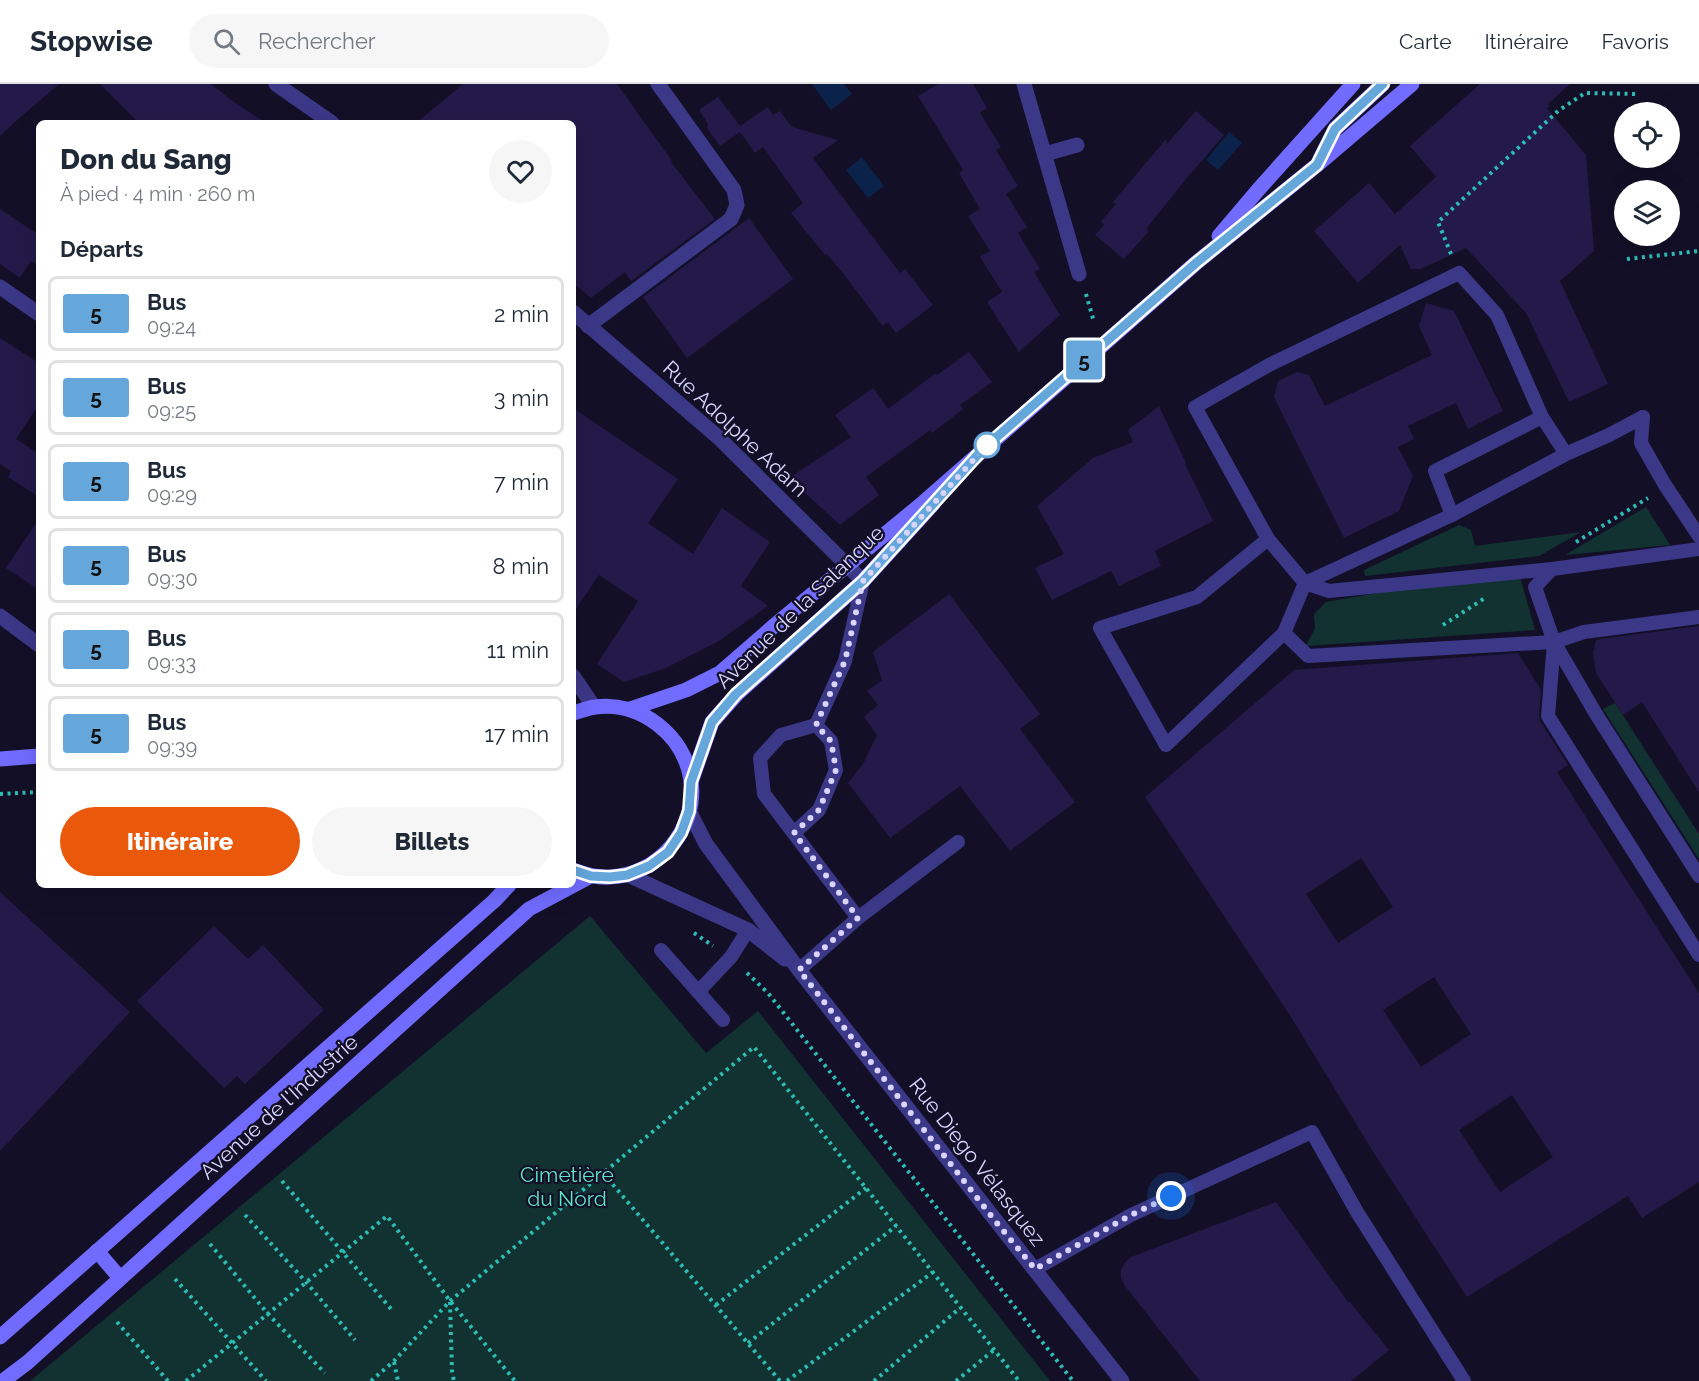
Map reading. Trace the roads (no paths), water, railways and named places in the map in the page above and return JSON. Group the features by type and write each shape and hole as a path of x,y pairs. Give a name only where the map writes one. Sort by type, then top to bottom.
{"street":[{"path":"276,84 328,120"},
{"path":"588,326 731,219 737,205 734,190 658,84"},
{"path":"1024,84 1079,274"},
{"name":"Avenue de la Salanque","path":"1196,263 1258,189 1353,84"},
{"path":"1317,165 1335,129 1383,84"},
{"name":"Avenue de la Salanque","path":"630,709 686,690 720,673 924,502 1196,263 1412,84"},
{"path":"1045,154 1077,145"},
{"path":"0,287 36,312"},
{"name":"Rue Adolphe Adam","path":"576,315 719,438 863,581"},
{"name":"Avenue de la Salanque","path":"691,782 712,722 736,694 863,581 983,449"},
{"path":"0,616 36,643"},
{"path":"576,680 594,707"},
{"path":"576,712 594,707 612,706 630,709 652,720 671,736 684,758 691,782 689,811 681,833 668,852 649,866 627,875 591,876 576,871"},
{"path":"0,759 36,756"},
{"name":"Rue Diego Vélasquez","path":"689,811 706,844 799,970 1122,1381"},
{"name":"Rue Diego Vélasquez","path":"627,875 748,930 799,970"},
{"name":"Avenue de l'Industrie","path":"576,884 591,876"},
{"name":"Avenue de l'Industrie","path":"0,1337 506,888"},
{"name":"Avenue de l'Industrie","path":"3,1381 28,1362 529,909 568,888"},
{"path":"97,1251 120,1278"}],"lane":[{"path":"1566,454 1542,417 1497,315 1459,273 1269,365 1195,407 1268,539 1305,583 1329,591 1552,569 1699,549"},
{"path":"1452,515 1435,471 1542,417"},
{"path":"1268,539 1197,597 1100,628 1166,745 1284,633 1305,583 1452,515 1566,454 1642,417 1641,443 1665,485 1699,536"},
{"path":"1552,569 1535,587 1554,642 1596,714 1699,876"},
{"path":"858,918 764,794 760,758 781,735 816,725 845,661 863,581"},
{"path":"1284,633 1308,656 1554,642 1584,632 1699,617"},
{"path":"1554,642 1548,716 1699,955"},
{"path":"794,833 819,810 836,770 831,741 816,725"},
{"path":"799,970 858,918 958,842"},
{"path":"698,992 731,957 748,930"},
{"path":"661,950 723,1020"},
{"path":"1035,1269 1131,1215 1312,1132 1357,1212 1457,1378"}],"water":[{"path":"812,84 844,84 852,94 831,110"},
{"path":"1229,132 1242,143 1218,170 1206,160"},
{"path":"862,157 884,186 868,198 846,170"}],"park label":[{"name":"Cimetière du Nord","path":"567,1187"}]}
